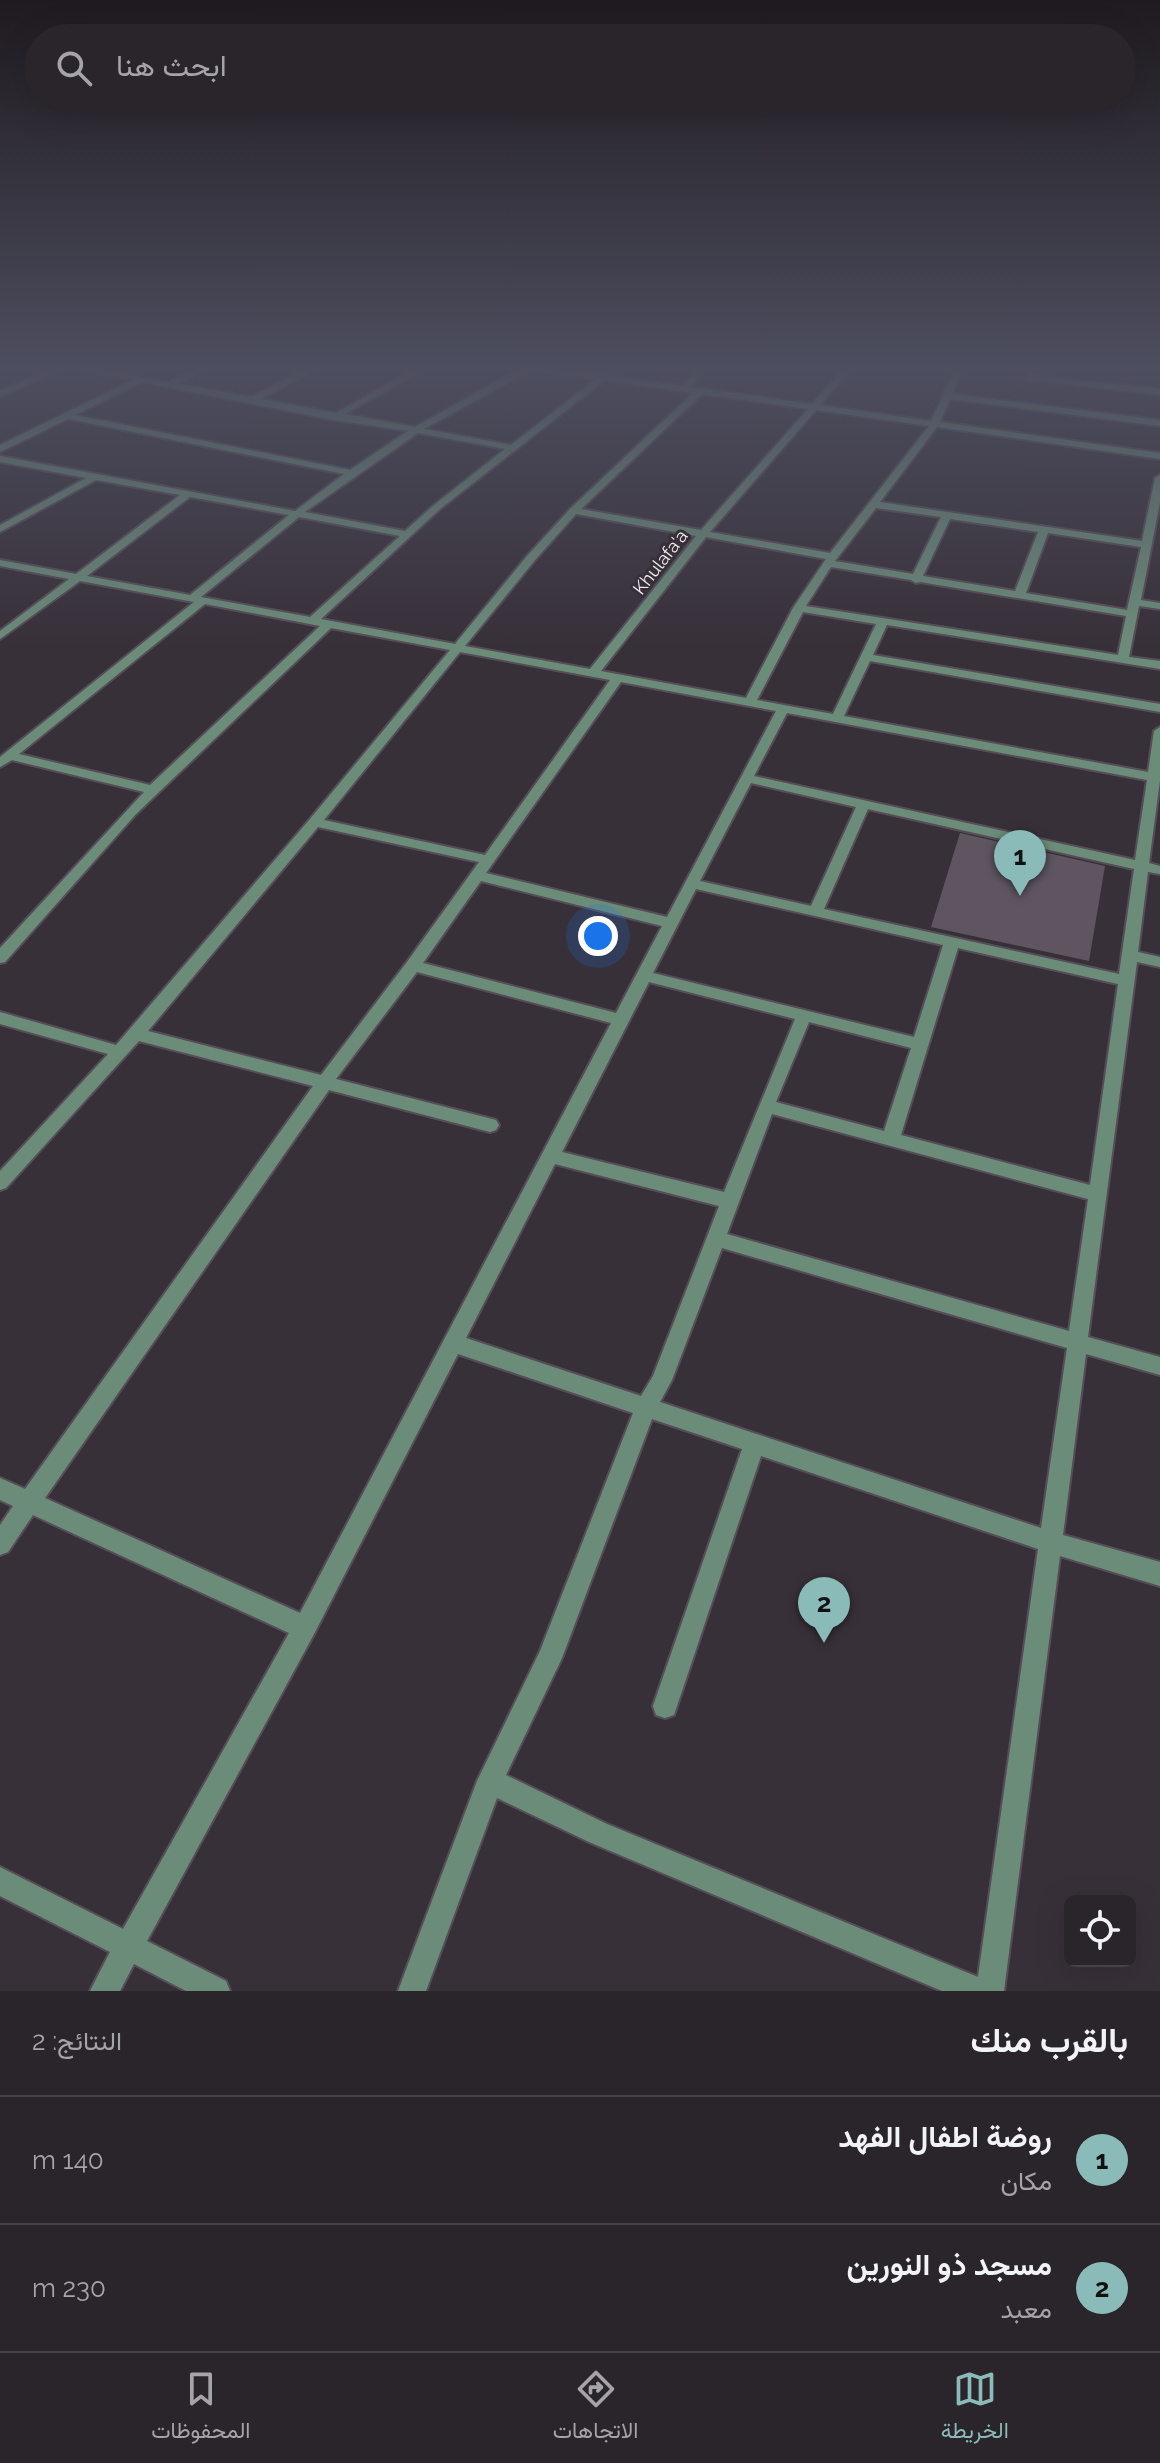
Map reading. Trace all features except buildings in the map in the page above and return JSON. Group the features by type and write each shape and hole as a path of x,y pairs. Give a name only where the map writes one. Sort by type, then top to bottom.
{"street":[{"path":"0,459 406,534"},
{"path":"281,459 352,473"},
{"path":"4,759 198,599 294,515 373,459"},
{"path":"314,620 406,534 499,459"},
{"path":"0,1183 136,1034 574,511 629,459"},
{"name":"Khulafa'a","path":"594,672 703,534 771,459"},
{"path":"750,702 799,608 830,560 907,459"},
{"path":"0,529 92,478"},
{"path":"1123,659 1152,538 1160,478"},
{"path":"0,636 187,495"},
{"path":"872,504 1044,530 1152,538"},
{"path":"574,511 703,534 916,580 1019,596 1133,608 1160,606"},
{"path":"916,580 947,515"},
{"path":"1019,596 1044,530"},
{"path":"0,563 1154,777"},
{"path":"799,608 1160,665"},
{"path":"836,720 883,621"},
{"path":"0,958 72,875 153,790 329,623"},
{"path":"866,657 1160,708"},
{"path":"0,1544 325,1082 413,966 618,677"},
{"path":"104,1991 305,1628 782,710"},
{"path":"990,1991 1126,981 1151,868 1154,777 1160,731"},
{"path":"4,759 153,790"},
{"path":"746,778 1151,868"},
{"path":"816,911 864,804"},
{"path":"315,822 489,860"},
{"path":"478,876 671,923"},
{"path":"692,884 1126,981"},
{"path":"891,1137 952,942"},
{"path":"1130,955 1160,962"},
{"path":"413,966 621,1020"},
{"path":"644,976 920,1044"},
{"path":"412,1991 490,1781 550,1658 646,1407 662,1380 766,1106 804,1016"},
{"path":"0,1018 120,1052"},
{"path":"136,1034 490,1125"},
{"path":"766,1106 1097,1194"},
{"path":"550,1156 730,1201"},
{"path":"716,1239 1160,1366"},
{"path":"453,1343 1050,1542 1160,1574"},
{"path":"665,1706 755,1443"},
{"path":"0,1489 305,1628"},
{"path":"490,1781 598,1833 976,1991"},
{"path":"0,1881 216,1991"}],"place":[{"name":"روضة اطفال الفهد","path":"1020,896"},
{"name":"مسجد ذو النورين","path":"824,1643"}]}
